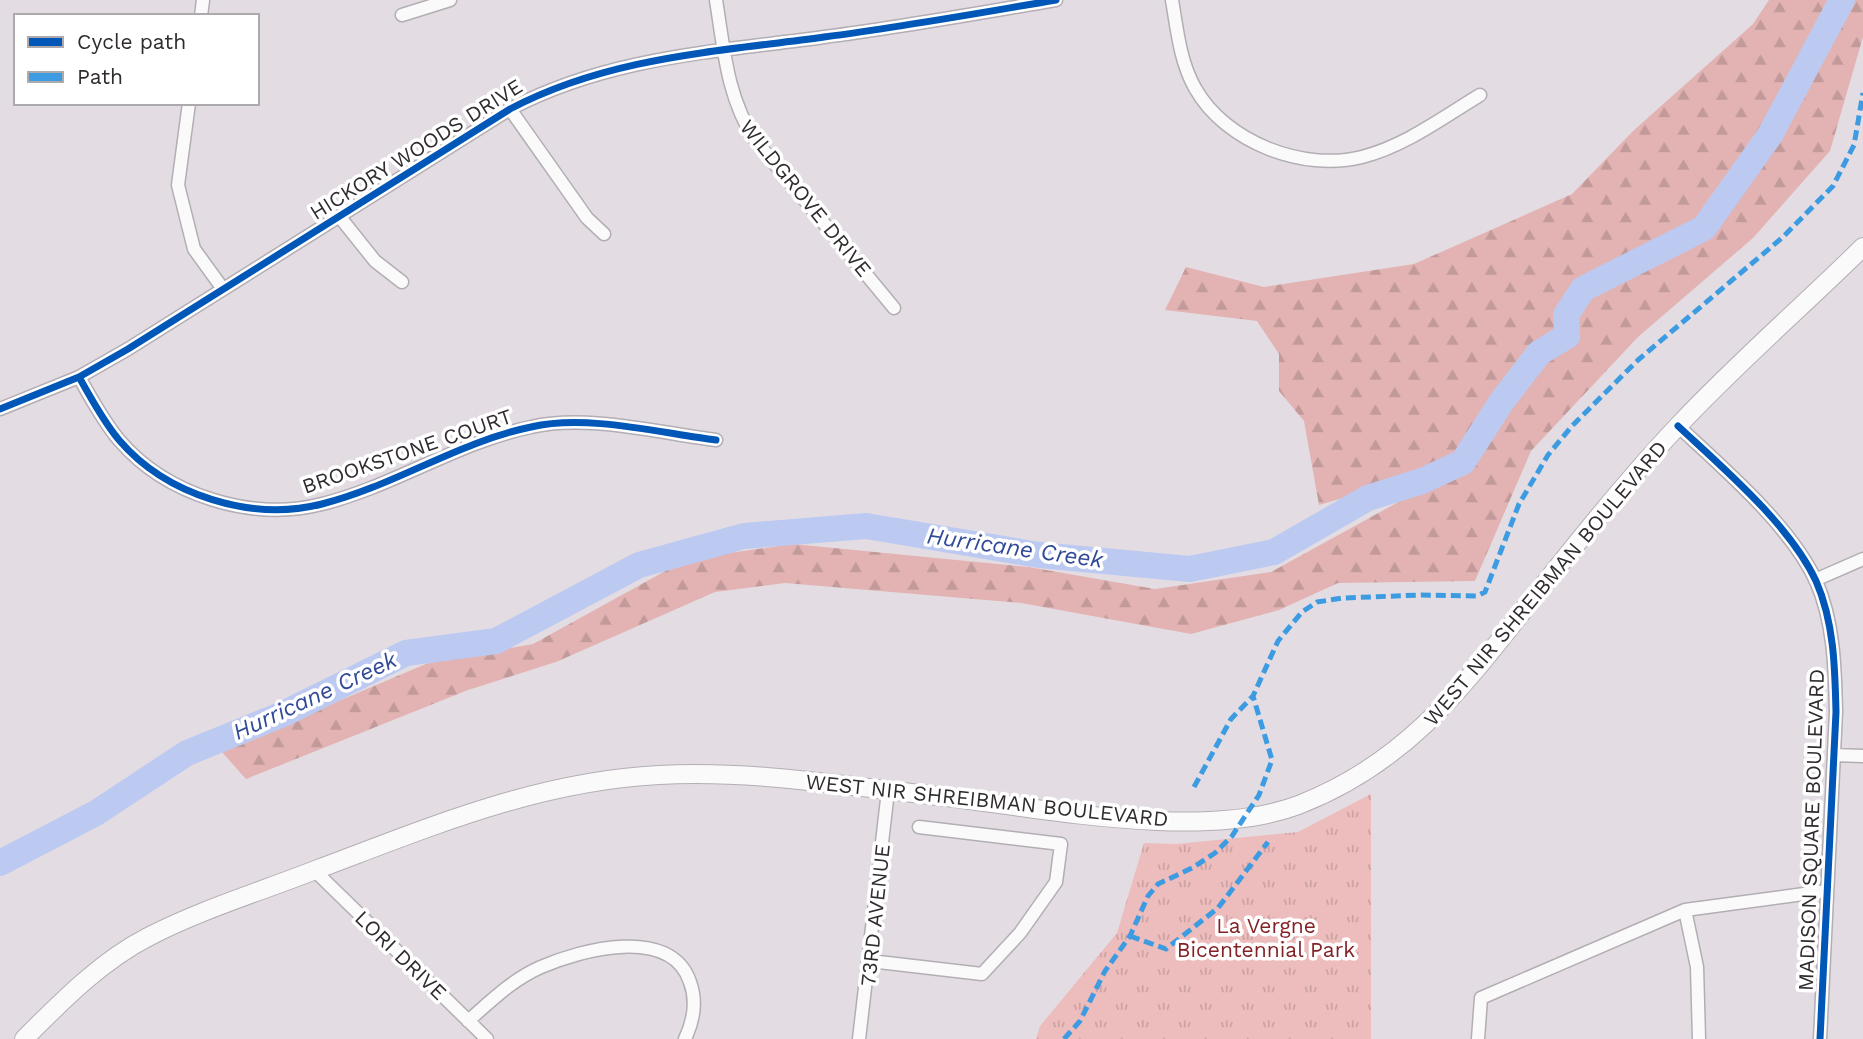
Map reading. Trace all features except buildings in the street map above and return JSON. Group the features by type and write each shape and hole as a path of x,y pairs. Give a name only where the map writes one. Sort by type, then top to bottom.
{"main road":[{"name":"WEST NIR SHREIBMAN BOULEVARD","path":"24,1039 71,992 144,938 465,812 586,783 654,775 715,773 1148,821 1220,822 1287,808 1360,776 1417,735 1463,686 1569,553 1678,426 1863,247"}],"street":[{"path":"402,15 450,0"},
{"name":"WILDGROVE DRIVE","path":"716,0 738,114 755,140 894,308"},
{"name":"HICKORY WOODS DRIVE","path":"0,409 79,377 510,109 551,88 594,73 1056,0"},
{"path":"1172,0 1179,43 1195,88 1230,126 1275,152 1327,161 1360,158 1391,147 1480,95"},
{"path":"189,105 178,185 194,249 223,289"},
{"path":"510,109 587,218 604,234"},
{"path":"339,216 375,261 402,282"},
{"name":"BROOKSTONE COURT","path":"79,377 119,440 141,461 175,485 222,502 255,508 289,510 323,504 488,439 534,426 585,423 716,440"},
{"name":"MADISON SQUARE BOULEVARD","path":"1678,426 1779,527 1815,580 1828,617 1835,658 1835,755 1820,1039"},
{"path":"1815,580 1863,559"},
{"path":"1835,755 1863,756"},
{"name":"73RD AVENUE","path":"859,1039 888,791"},
{"path":"870,961 982,974 1020,933 1056,882 1061,844 919,827"},
{"name":"LORI DRIVE","path":"315,871 487,1039"},
{"path":"1478,1039 1481,998 1685,910 1826,891"},
{"path":"1685,910 1697,967 1699,1039"},
{"path":"468,1021 512,983 540,967 588,951 644,947 672,958 689,977 694,1006 685,1039"}],"green space":[{"path":"1769,0 1863,0 1863,37 1830,151 1753,238 1638,337 1531,451 1475,581 1338,583 1279,610 1191,634 1021,603 785,583 715,592 556,662 468,690 246,779 221,751 428,663 533,644 687,559 793,544 1029,567 1155,589 1271,572 1402,500 1388,485 1319,505 1304,421 1279,391 1279,354 1257,321 1165,310 1186,267 1264,287 1414,264 1572,194 1633,131 1753,24"},
{"name":"La Vergne Bicentennial Park","path":"1371,794 1371,1039 1036,1039 1040,1026 1117,933 1144,843 1176,844 1298,832"}],"waterway":[{"name":"Hurricane Creek","path":"0,863 96,813 187,753 283,714 406,653 496,641 639,565 744,536 866,526 1039,555 1190,569 1274,552 1368,498 1422,481 1463,462 1502,401 1539,353 1567,336 1566,315 1583,289 1704,228 1770,135 1842,0"}],"marked path":[{"path":"1064,1039 1080,1021 1105,971 1130,936 1148,896 1158,884 1192,868 1215,853 1232,836 1259,795 1272,760 1253,696 1278,641 1302,612 1317,602 1343,598 1477,596 1485,592 1519,504 1548,455 1572,426 1638,360 1783,237 1833,186 1854,145 1863,93"},
{"path":"1194,787 1231,719 1253,696"},
{"path":"1130,936 1166,949 1218,908 1268,842"}],"cycle path":[{"path":"0,409 79,377 128,349 510,109 547,92 585,78 663,59 882,29 1056,0"},
{"path":"79,377 119,440 161,476 211,499 267,509 295,509 349,496 478,443 531,427 599,424 716,440"},
{"path":"1678,426 1754,498 1790,539 1816,581 1827,613 1834,662 1836,712 1820,1039"}]}
